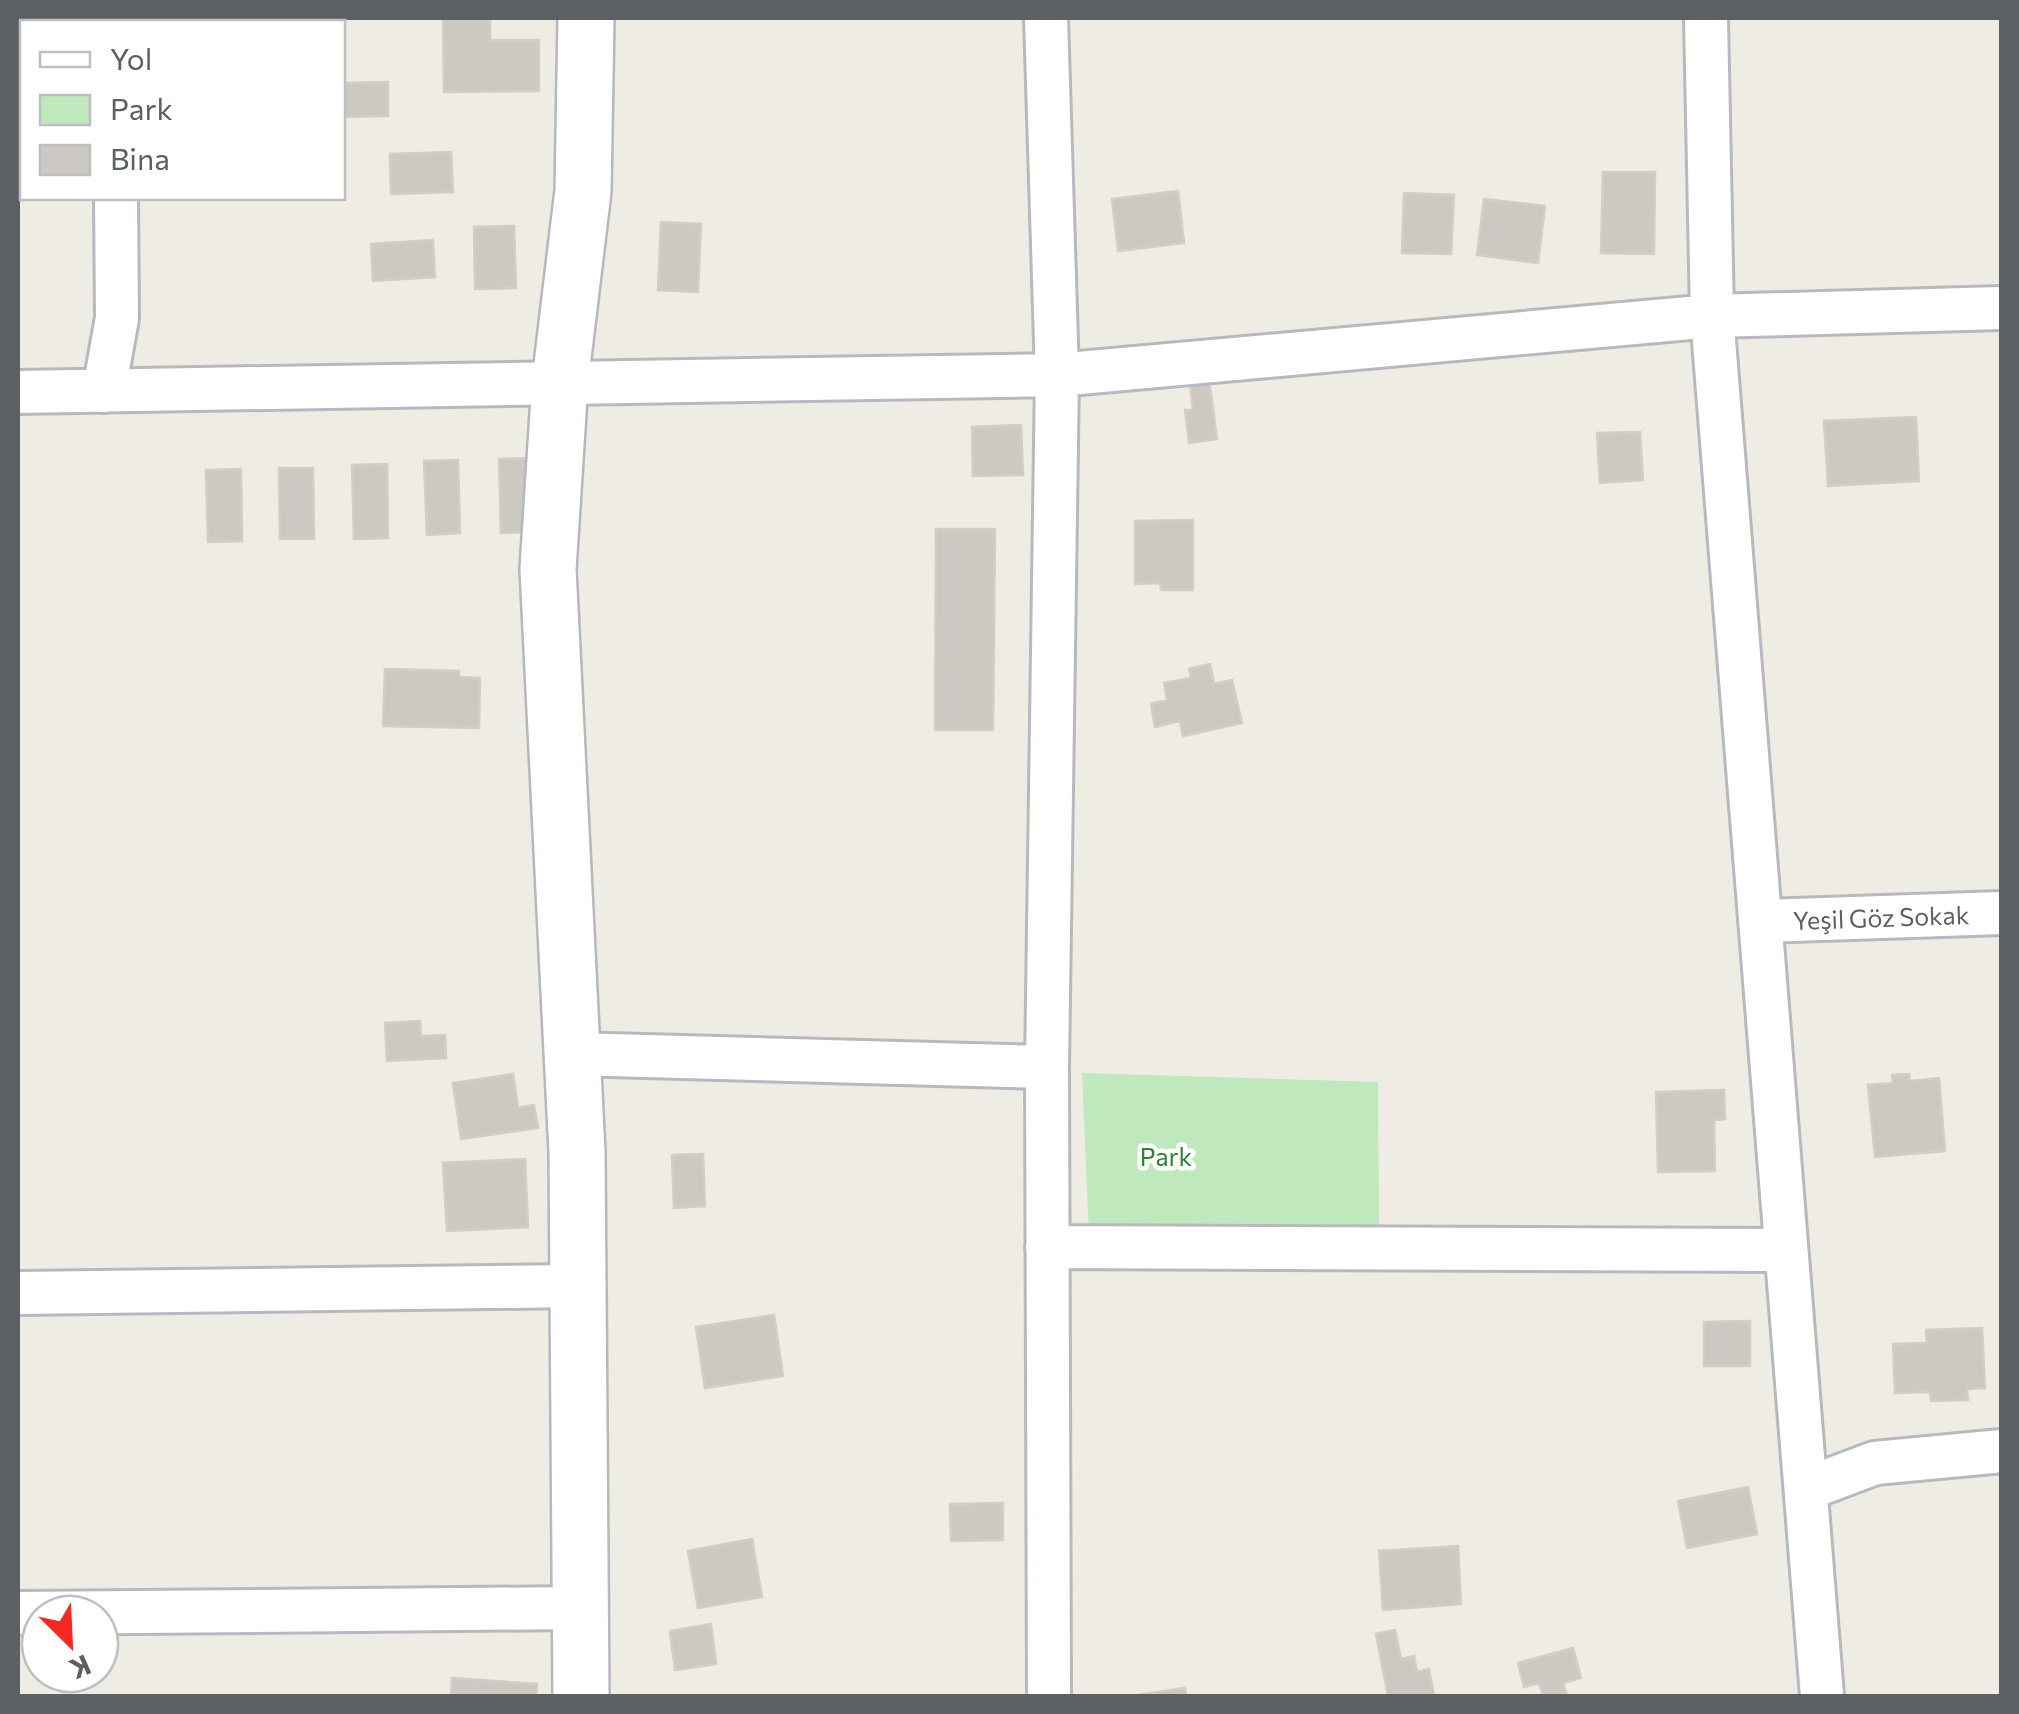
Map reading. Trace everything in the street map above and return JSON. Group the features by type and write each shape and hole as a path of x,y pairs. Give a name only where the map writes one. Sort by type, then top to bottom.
{"street":[{"path":"581,1696 577,1152 548,569 560,382 584,191 586,18"},
{"path":"1046,18 1058,375 1047,1067 1049,1696"},
{"path":"1706,18 1712,316 1822,1696"},
{"path":"104,391 117,318 116,200"},
{"path":"18,392 1058,375 1712,316 2002,308"},
{"name":"Yeşil Göz Sokak","path":"1760,921 2002,913"},
{"path":"572,1054 1047,1067"},
{"path":"1048,1248 1786,1250"},
{"path":"18,1293 578,1286"},
{"path":"1806,1489 1874,1463 2002,1451"},
{"path":"18,1613 580,1608"}],"green space":[{"name":"Park","path":"1082,1073 1378,1082 1379,1233 1089,1237"}],"building":[{"path":"443,18 490,18 490,40 539,40 539,91 444,92"},
{"path":"388,82 388,116 345,117 345,83"},
{"path":"451,152 453,192 391,194 390,154"},
{"path":"1603,172 1655,172 1654,254 1601,253"},
{"path":"1178,191 1184,243 1118,251 1112,199"},
{"path":"1404,193 1454,195 1451,254 1402,253"},
{"path":"1484,199 1545,206 1538,263 1477,255"},
{"path":"661,222 701,224 698,292 658,290"},
{"path":"514,226 516,288 475,289 474,227"},
{"path":"433,240 435,277 373,281 371,244"},
{"path":"1209,380 1217,439 1189,443 1185,410 1193,410 1190,382"},
{"path":"1916,417 1919,481 1828,486 1824,421"},
{"path":"1021,425 1023,475 973,476 972,427"},
{"path":"1640,432 1643,480 1600,483 1597,433"},
{"path":"533,458 535,532 501,533 499,459"},
{"path":"458,460 460,533 427,535 424,461"},
{"path":"387,464 388,538 354,539 352,465"},
{"path":"279,468 313,468 314,539 280,539"},
{"path":"241,469 242,541 208,542 206,470"},
{"path":"1193,520 1193,590 1161,590 1160,583 1135,584 1135,521"},
{"path":"936,529 995,529 993,730 935,730"},
{"path":"1210,664 1214,684 1232,680 1242,723 1183,736 1180,721 1155,727 1151,704 1167,700 1164,683 1191,678 1189,669"},
{"path":"385,669 459,671 459,677 480,678 479,728 383,726"},
{"path":"420,1021 421,1036 445,1035 446,1058 387,1061 385,1023"},
{"path":"513,1074 518,1108 534,1105 538,1128 461,1139 453,1083"},
{"path":"1909,1074 1910,1081 1939,1078 1945,1151 1875,1157 1868,1085 1893,1083 1892,1075"},
{"path":"1724,1090 1725,1119 1714,1120 1715,1171 1658,1172 1656,1092"},
{"path":"703,1154 705,1206 674,1208 672,1155"},
{"path":"525,1159 528,1227 447,1231 443,1163"},
{"path":"774,1315 783,1376 705,1388 696,1327"},
{"path":"1750,1321 1750,1366 1704,1366 1704,1322"},
{"path":"1982,1328 1985,1388 1967,1389 1968,1400 1931,1401 1930,1392 1895,1393 1893,1344 1927,1343 1926,1330"},
{"path":"1748,1487 1757,1534 1687,1548 1678,1501"},
{"path":"1003,1503 1003,1540 951,1541 950,1504"},
{"path":"752,1539 762,1597 698,1608 688,1551"},
{"path":"1458,1546 1461,1604 1383,1610 1379,1551"},
{"path":"711,1624 716,1664 675,1670 670,1631"},
{"path":"1395,1630 1401,1659 1414,1656 1417,1672 1429,1669 1434,1696 1388,1696 1376,1634"},
{"path":"1573,1648 1581,1678 1563,1683 1567,1696 1543,1696 1539,1683 1524,1687 1518,1663"},
{"path":"452,1678 537,1684 536,1696 451,1696"},
{"path":"1185,1688 1186,1696 1131,1696"}]}
